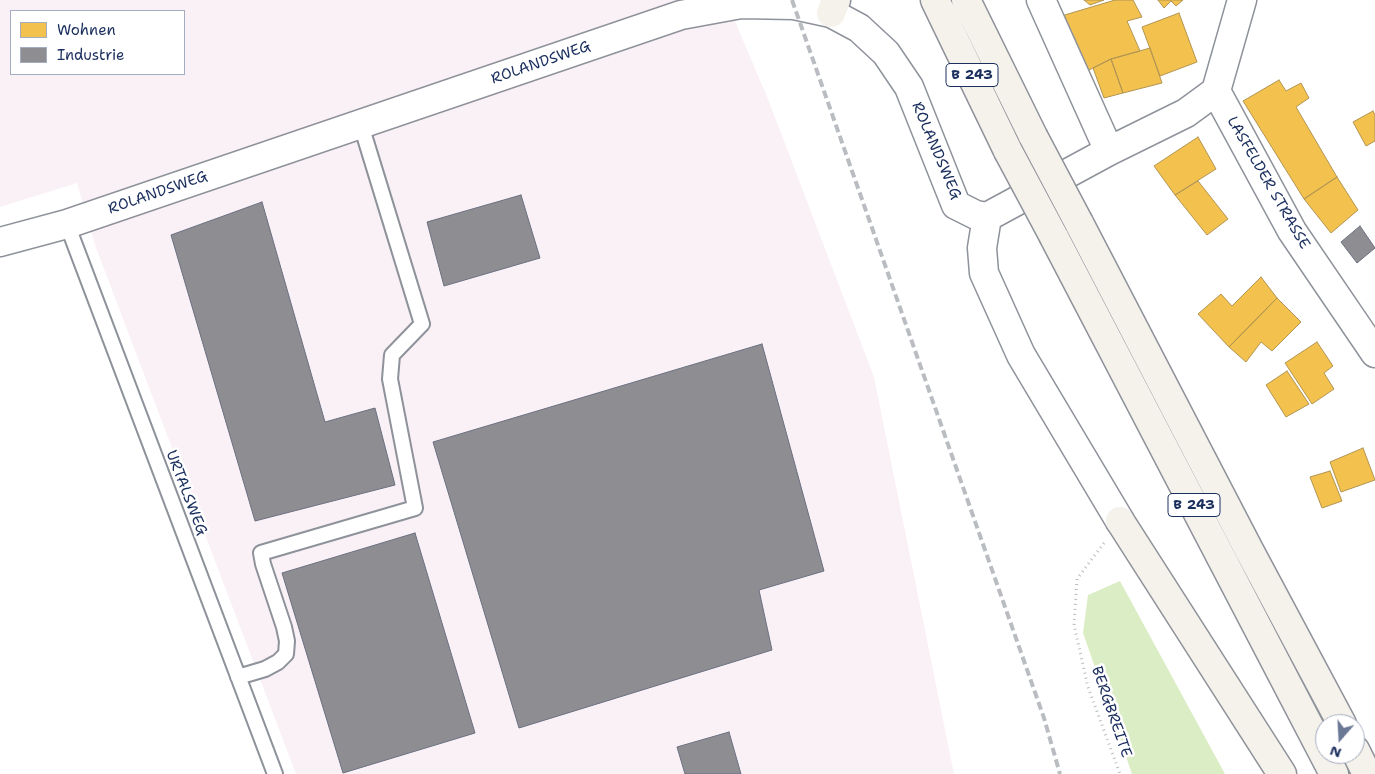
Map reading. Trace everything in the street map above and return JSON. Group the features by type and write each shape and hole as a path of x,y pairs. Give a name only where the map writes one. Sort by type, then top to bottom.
{"highway":[{"name":"B 243","path":"935,0 1008,151 1334,774"},
{"name":"B 243","path":"966,0 1033,136 1337,714"},
{"path":"1120,521 1282,774"}],"street":[{"path":"1041,0 1109,151"},
{"path":"1120,521 1021,355 984,273 982,248 987,217 1109,151 1186,113 1216,91 1242,0"},
{"name":"ROLANDSWEG","path":"0,242 67,224 681,15 741,4 833,6 859,28 886,54 909,86 956,205 976,215 987,217"},
{"name":"LASFELDER STRASSE","path":"1216,91 1292,231 1375,353"}],"lane":[{"path":"238,677 265,669 278,662 286,654 287,641 284,627 261,553 415,508 390,379 392,355 422,324 361,124"},
{"name":"URTALSWEG","path":"67,224 275,774"}],"path":[{"name":"BERGBREITE","path":"1120,521 1077,579 1074,625 1088,687 1120,774"}],"shaded area":[{"path":"0,0 726,0 768,99 874,377 954,774 296,774 96,248 77,183 0,207"}],"green space":[{"path":"1120,581 1225,774 1132,774 1083,633 1088,595"}],"building: Wohnen":[{"path":"1084,0 1104,0 1090,5"},
{"path":"1115,0 1133,0 1142,17 1127,21 1140,51 1111,59 1087,71 1058,17"},
{"path":"1158,0 1183,0 1176,6 1171,1 1164,8"},
{"path":"1179,13 1197,62 1160,76 1142,27"},
{"path":"1150,48 1162,83 1123,93 1111,59"},
{"path":"1111,59 1123,93 1104,98 1093,68"},
{"path":"1279,80 1286,91 1301,83 1309,98 1296,107 1337,177 1304,199 1243,101"},
{"path":"1373,111 1375,115 1375,141 1366,146 1353,122"},
{"path":"1198,137 1216,169 1175,195 1154,166"},
{"path":"1337,177 1358,210 1331,233 1304,199"},
{"path":"1198,181 1228,219 1207,235 1175,195"},
{"path":"1261,277 1277,298 1229,347 1198,314 1221,294 1232,306"},
{"path":"1277,298 1301,322 1272,351 1261,342 1246,362 1229,347"},
{"path":"1317,342 1333,366 1324,373 1334,389 1312,404 1285,363"},
{"path":"1287,371 1309,404 1286,417 1266,385"},
{"path":"1363,448 1375,480 1341,492 1330,462"},
{"path":"1330,471 1342,501 1322,508 1310,477"}],"building: Industrie":[{"path":"521,195 540,258 444,286 427,222"},
{"path":"262,202 325,422 375,408 395,485 255,521 171,235"},
{"path":"1360,226 1375,248 1357,263 1341,242"},
{"path":"762,344 824,571 759,590 772,650 519,728 433,442"},
{"path":"415,533 475,733 343,773 282,573"},
{"path":"729,732 741,774 685,774 677,747"}],"railway":[{"path":"792,0 1044,718 1060,774"}]}
